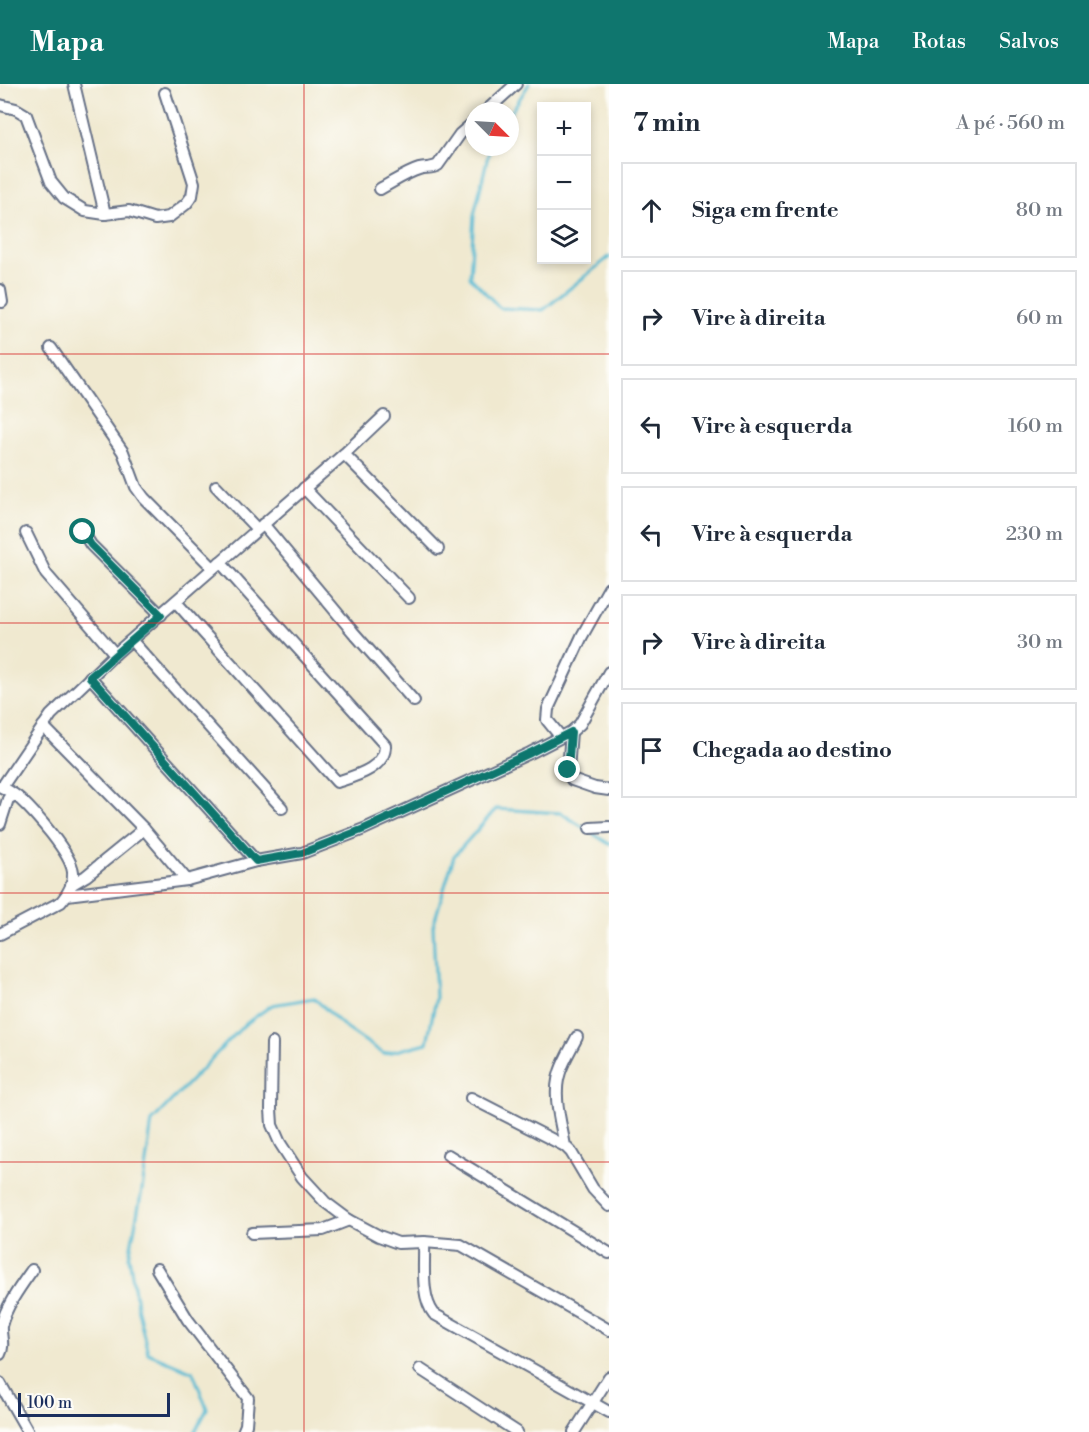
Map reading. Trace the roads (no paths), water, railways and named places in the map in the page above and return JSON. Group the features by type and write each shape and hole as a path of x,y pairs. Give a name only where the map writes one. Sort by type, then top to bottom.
{"street":[{"path":"74,84 105,214"},
{"path":"496,102 516,84"},
{"path":"0,105 16,109 26,115 51,182 64,198 85,211 105,214 129,211 155,219 169,217 186,204 192,196 194,183 165,93"},
{"path":"380,189 414,171 434,168 465,130"},
{"path":"51,348 123,452 140,493 216,565 385,745 383,757 358,775 337,782 176,602"},
{"path":"69,890 73,872 69,859 19,798 1,787 51,715 90,677 344,454 384,416"},
{"path":"344,454 438,549"},
{"path":"216,486 260,527 414,701"},
{"path":"304,488 409,598"},
{"path":"83,532 91,545 161,615"},
{"path":"26,533 46,574 115,654"},
{"path":"560,736 547,720 548,709 582,636 609,588"},
{"path":"132,641 282,808"},
{"path":"69,890 187,880 256,861 302,853 364,829 571,732 580,724 609,672"},
{"path":"90,677 256,861"},
{"path":"43,726 144,829 187,880"},
{"path":"571,732 568,770 572,780 609,790"},
{"path":"0,824 8,799 14,795"},
{"path":"590,828 609,827"},
{"path":"0,934 61,902 69,890 144,829"},
{"path":"565,1146 558,1108 558,1084 560,1072 577,1037"},
{"path":"272,1043 270,1108 272,1125 302,1177 325,1202 349,1220 398,1243 424,1242 460,1245 609,1330"},
{"path":"471,1098 565,1146 571,1152 593,1190 609,1206"},
{"path":"448,1155 609,1253"},
{"path":"252,1233 323,1230 349,1220"},
{"path":"424,1242 426,1296 428,1306 434,1314 609,1412"},
{"path":"157,1269 188,1320 248,1398 246,1425 243,1432"},
{"path":"0,1354 2,1322 17,1292 32,1270"},
{"path":"420,1369 517,1432"},
{"path":"574,1432 609,1377"},
{"path":"0,1383 28,1432"}],"waterway":[{"path":"518,102 529,84"},
{"path":"488,156 474,215 470,277 500,308 543,310 609,257"},
{"path":"195,1432 207,1409 193,1372 148,1353 129,1257 152,1121 244,1025 272,1005 314,998 346,1028 384,1054 427,1043 436,998 433,926 454,856 496,809 561,813 609,844"}]}
